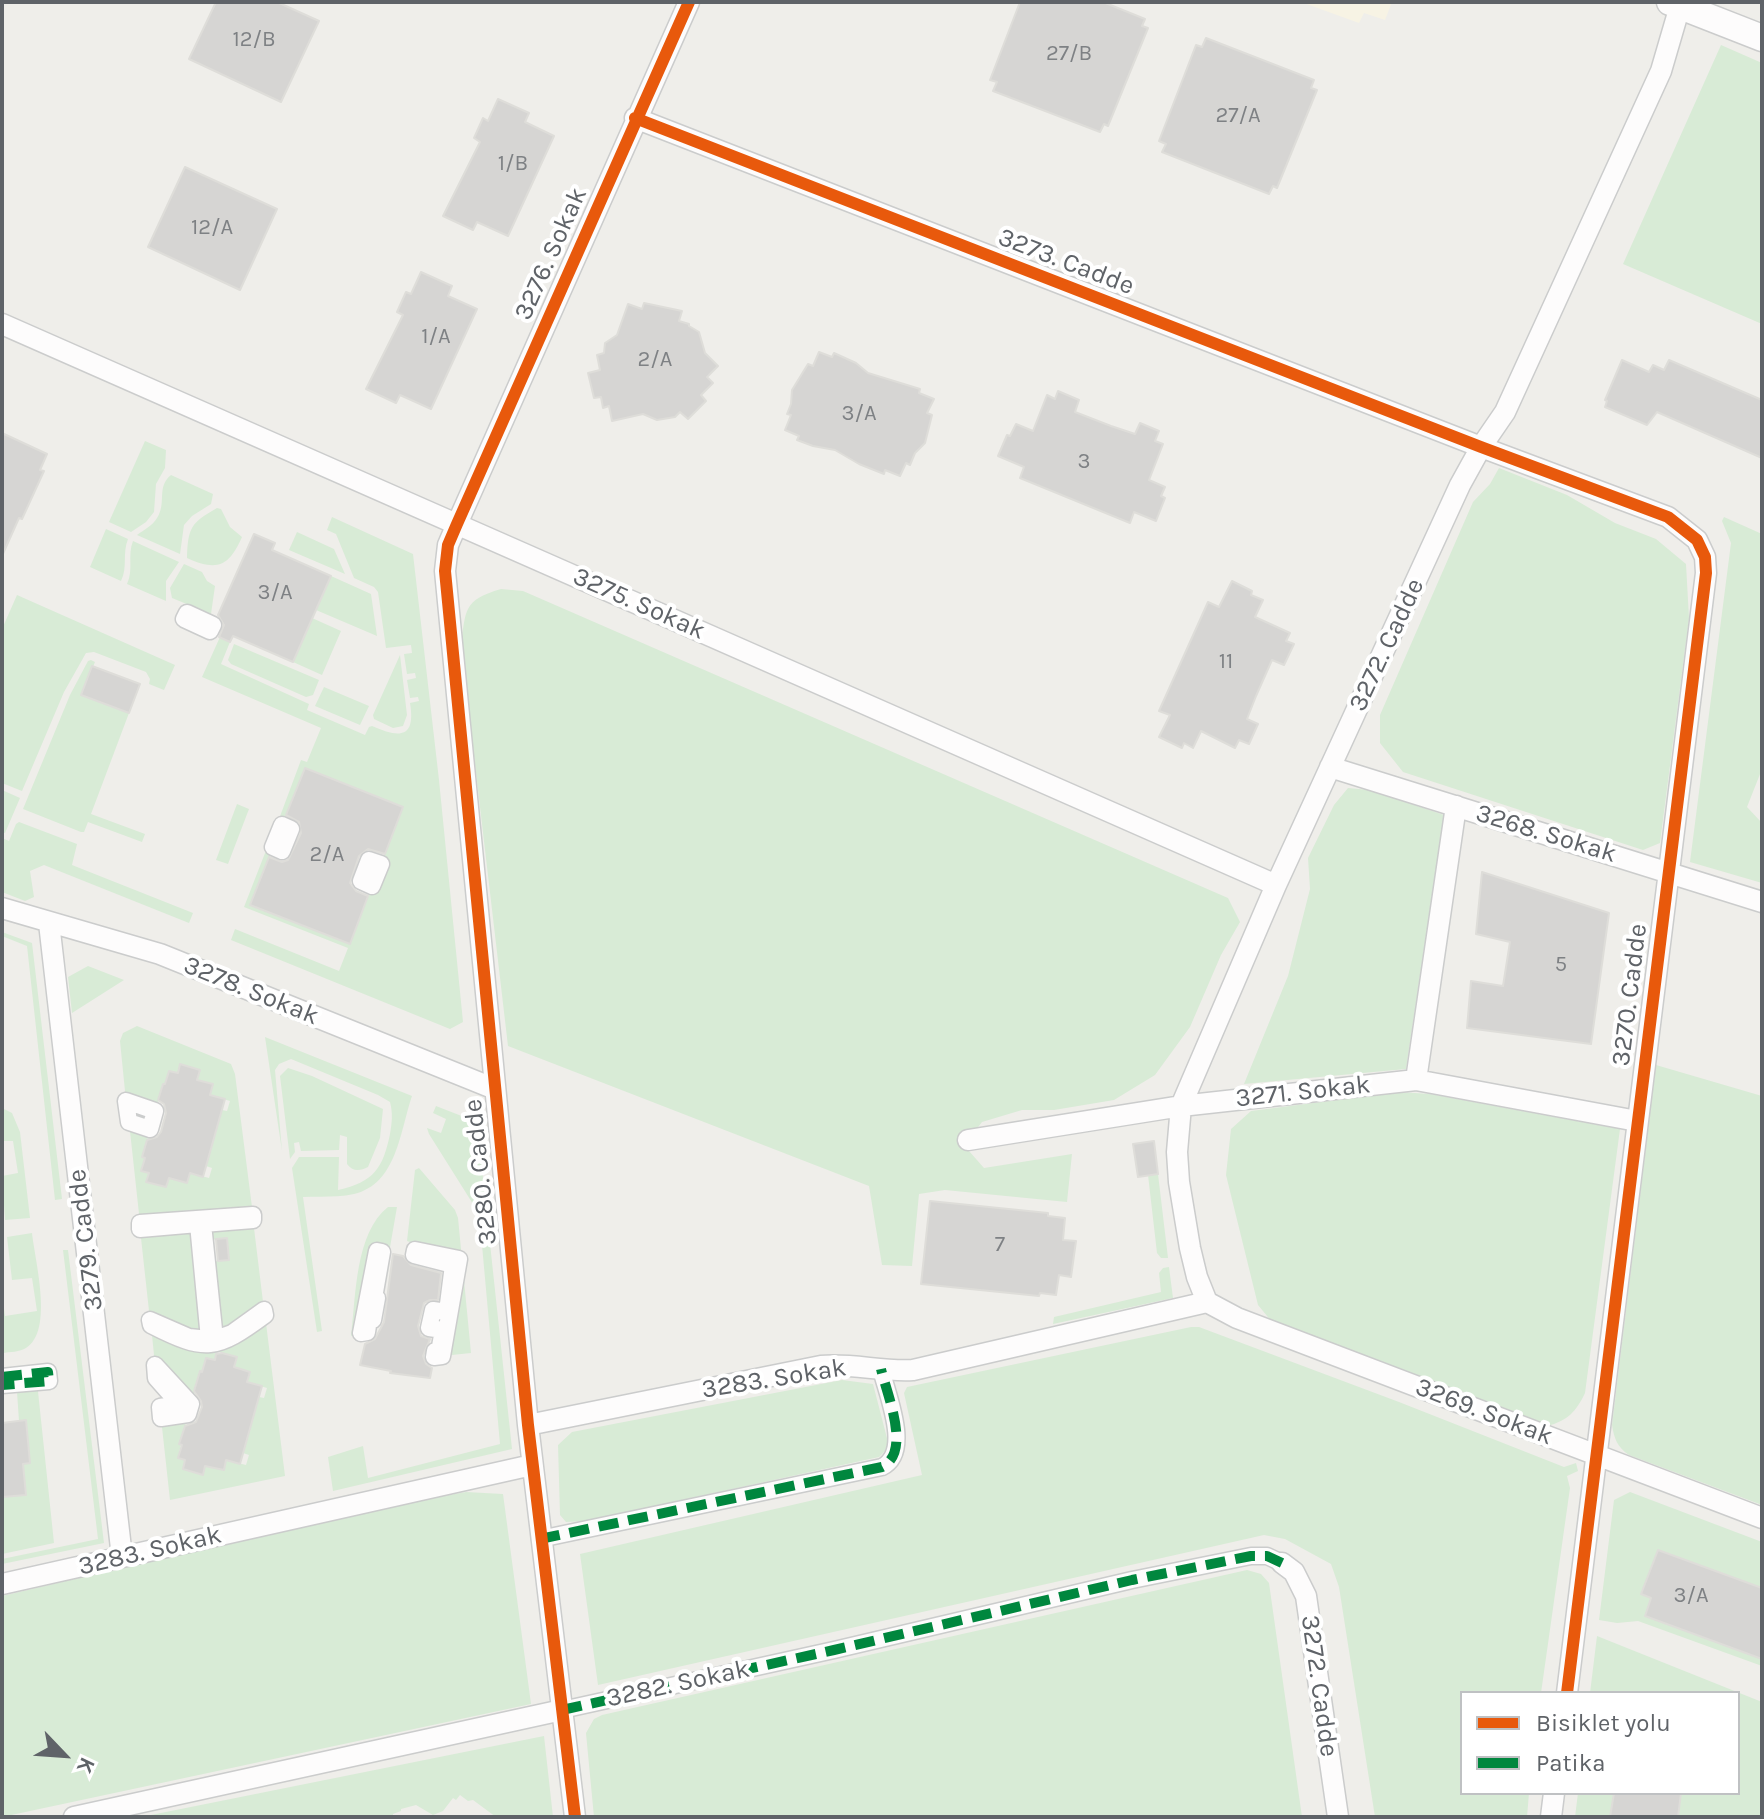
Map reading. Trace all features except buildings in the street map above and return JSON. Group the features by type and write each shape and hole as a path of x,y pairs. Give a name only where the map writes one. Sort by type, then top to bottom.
{"street":[{"name":"3276. Sokak","path":"457,524 689,2"},
{"path":"1677,3 1762,38"},
{"name":"3272. Cadde","path":"1207,1302 1190,1248 1179,1182 1177,1152 1181,1106 1276,885 1460,485 1505,412 1654,86 1673,35 1677,3"},
{"name":"3273. Cadde","path":"635,118 1481,447"},
{"name":"3275. Sokak","path":"2,324 1276,885"},
{"name":"3270. Cadde","path":"1481,447 1668,517 1697,540 1705,557 1706,573 1567,1691"},
{"name":"3280. Cadde","path":"457,524 448,545 445,571 532,1465 575,1817"},
{"name":"3268. Sokak","path":"1330,767 1762,902"},
{"path":"1416,1080 1456,806"},
{"name":"3278. Sokak","path":"2,908 160,954 495,1089"},
{"name":"3279. Cadde","path":"49,923 122,1557"},
{"name":"3271. Sokak","path":"968,1140 1181,1106 1416,1080 1637,1121"},
{"path":"253,1215 253,1220 203,1224 215,1339 232,1333 264,1310 265,1315 236,1336 214,1345 190,1343 151,1325 150,1320 189,1337 209,1339 198,1224 140,1229 140,1223 253,1215"},
{"path":"415,1250 459,1259 442,1356 434,1357 435,1351 439,1352 443,1330 429,1328 433,1310 447,1312 453,1265 414,1255 415,1250"},
{"name":"3283. Sokak","path":"528,1425 821,1366 847,1364 913,1370 1207,1302"},
{"name":"3269. Sokak","path":"1207,1302 1252,1323 1762,1518"},
{"path":"540,1539 882,1467 894,1458 899,1442 881,1369"},
{"path":"2,1377 48,1372 49,1381 2,1385"},
{"name":"3283. Sokak","path":"2,1584 532,1465"},
{"name":"3282. Sokak","path":"74,1817 834,1650 1132,1580 1251,1556 1267,1556 1282,1563"},
{"name":"3272. Cadde","path":"1282,1563 1294,1572 1306,1596 1338,1817"},
{"path":"1551,1817 1554,1795"}],"shaded area":[{"path":"1301,2 1392,2 1385,20 1364,13 1359,23"}],"green space":[{"path":"1721,45 1762,63 1762,324 1623,264"},
{"path":"145,441 166,450 165,468 156,484 154,512 131,532 109,522"},
{"path":"1499,468 1567,495 1615,523 1656,539 1686,564 1689,618 1660,843 1643,850 1403,772 1380,743 1380,715 1473,502 1490,484"},
{"path":"171,475 213,494 211,504 184,525 180,554 137,535 157,518 164,485"},
{"path":"217,508 221,509 230,527 242,537 237,547 221,564 207,565 187,558 188,539 196,522"},
{"path":"332,517 413,554 463,1022 450,1029 231,940 235,929 339,971 348,948 244,907 267,848 273,847 250,905 350,943 403,807 305,768 282,825 279,819 301,760 307,762 321,728 202,677 220,637 230,642 221,664 309,704 307,710 365,735 372,726 390,733 408,729 410,703 419,701 418,697 410,698 407,680 416,678 415,673 407,674 404,654 412,653 411,645 386,648 378,592 354,578 336,534 327,530"},
{"path":"1724,517 1762,534 1762,769 1747,807 1762,823 1762,883 1690,862 1731,543 1722,521"},
{"path":"106,529 128,539 121,581 90,567"},
{"path":"297,532 334,549 345,574 289,550"},
{"path":"133,541 179,562 166,581 166,601 127,584"},
{"path":"184,564 202,572 207,581 215,586 211,614 172,598 170,588"},
{"path":"331,576 371,594 377,636 316,610"},
{"path":"501,589 523,591 1228,898 1240,922 1221,955 1190,1027 1155,1075 1114,1100 1054,1110 1022,1110 982,1122 968,1140 969,1151 984,1168 1072,1154 1067,1202 945,1190 919,1194 912,1266 882,1265 869,1186 508,1046 461,645 466,615 473,602"},
{"path":"17,595 175,665 164,690 149,684 146,672 94,652 86,653 64,692 22,791 2,783 2,629"},
{"path":"312,618 341,631 322,675 293,662"},
{"path":"234,644 319,680 313,695 306,697 231,664 228,660"},
{"path":"400,655 407,715 403,726 393,728 374,719 373,715"},
{"path":"91,660 95,662 81,695 129,713 91,814 145,834 142,842 88,822 84,832 81,832 23,809 70,695"},
{"path":"324,687 369,706 360,725 315,706"},
{"path":"1348,788 1370,790 1444,815 1406,1069 1244,1084 1288,976 1310,889 1308,858 1334,805"},
{"path":"2,790 20,798 5,833 2,832"},
{"path":"237,804 249,809 228,864 216,860"},
{"path":"19,822 77,844 72,865 193,913 189,923 44,865 30,871 34,897 25,901 2,892 2,838 9,841"},
{"path":"2,932 32,943 62,1199 55,1200 27,946 2,936"},
{"path":"88,966 124,980 72,1013 68,977"},
{"path":"137,1026 231,1064 235,1074 253,1215 140,1223 129,1122 150,1129 143,1156 142,1171 149,1173 146,1182 166,1187 169,1178 186,1183 190,1173 209,1178 212,1168 206,1166 222,1110 227,1111 230,1101 210,1095 213,1084 197,1080 200,1070 181,1065 178,1073 169,1071 155,1111 126,1101 120,1041 123,1033"},
{"path":"265,1037 412,1096 395,1154 380,1179 354,1194 303,1197 322,1331 317,1332 292,1168 299,1157 339,1157 338,1190 368,1178 384,1156 392,1122 391,1106 390,1102 378,1095 291,1059 279,1064 275,1070 282,1151"},
{"path":"1656,1065 1762,1096 1762,1505 1629,1455 1614,1434 1612,1425"},
{"path":"288,1068 383,1109 380,1138 368,1167 357,1170 347,1164 347,1137 340,1135 339,1150 301,1151 299,1142 294,1143 295,1152 290,1159 280,1076"},
{"path":"1399,1092 1430,1094 1620,1129 1585,1393 1575,1410 1561,1421 1548,1426 1295,1332 1272,1322 1258,1305 1226,1175 1231,1129 1251,1111"},
{"path":"436,1106 477,1122 512,1449 333,1491 328,1457 363,1446 368,1478 500,1444 480,1223 473,1204 429,1134 427,1128 441,1133 446,1119 433,1113"},
{"path":"2,1108 12,1113 20,1132 30,1218 5,1220 2,1176 18,1173 13,1141 2,1141"},
{"path":"419,1168 455,1210 458,1218 471,1353 442,1356 458,1259 407,1241 415,1170"},
{"path":"1158,1174 1168,1258 1161,1258 1157,1253 1148,1175"},
{"path":"388,1207 397,1207 389,1253 361,1333 351,1336 363,1249 377,1218"},
{"path":"253,1220 264,1310 223,1337 207,1262 229,1260 227,1239 204,1240 203,1224"},
{"path":"198,1224 209,1339 150,1320 140,1229"},
{"path":"32,1233 41,1295 39,1327 26,1348 2,1353 2,1294 5,1316 37,1311 32,1278 12,1280 7,1237"},
{"path":"63,1250 68,1250 104,1543 2,1564 2,1559 98,1539"},
{"path":"1169,1267 1173,1298 1053,1324 1054,1317 1161,1292 1159,1273"},
{"path":"265,1315 285,1476 170,1500 161,1418 188,1414 178,1458 185,1460 183,1469 202,1474 205,1465 224,1470 226,1460 246,1465 249,1455 243,1453 259,1397 264,1398 267,1388 247,1382 234,1367 236,1357 217,1351 215,1360 206,1358 191,1404 155,1365 151,1325 182,1340"},
{"path":"1199,1327 1564,1467 1576,1463 1578,1471 1567,1476 1570,1488 1541,1691 1460,1691 1460,1795 1529,1795 1527,1817 1375,1817 1339,1587 1331,1564 1285,1539 1264,1535 598,1685 580,1554 922,1475 904,1393 907,1387"},
{"path":"842,1380 873,1384 888,1442 879,1457 586,1521 566,1522 560,1515 558,1445 572,1432"},
{"path":"37,1382 54,1543 2,1554 2,1497 26,1495 23,1464 30,1462 26,1420 19,1421 17,1392 2,1393 2,1385"},
{"path":"466,1492 503,1494 531,1704 2,1817 2,1596 391,1505"},
{"path":"1630,1492 1762,1542 1762,1666 1638,1621 1617,1623 1599,1620 1614,1500"},
{"path":"1247,1570 1261,1574 1269,1583 1302,1817 594,1817 586,1733 594,1719 602,1715"},
{"path":"1597,1636 1734,1691 1590,1691"},
{"path":"1740,1693 1762,1702 1762,1817 1575,1817 1578,1795 1740,1795"},
{"path":"544,1736 553,1817 496,1817 473,1800 468,1801 460,1795 456,1800 453,1798 443,1811 433,1815 416,1805 401,1809 393,1817 141,1817"}],"marked path":[{"path":"540,1539 882,1467 891,1460 896,1436 892,1407 881,1369"},
{"path":"2,1377 48,1372 49,1381 2,1385"},
{"path":"562,1710 1132,1580 1251,1556 1267,1556 1282,1563"}],"cycle path":[{"path":"575,1817 528,1425 445,571 448,545 457,524 689,2"},
{"path":"635,118 1668,517 1697,540 1705,557 1706,573 1567,1691"}]}
